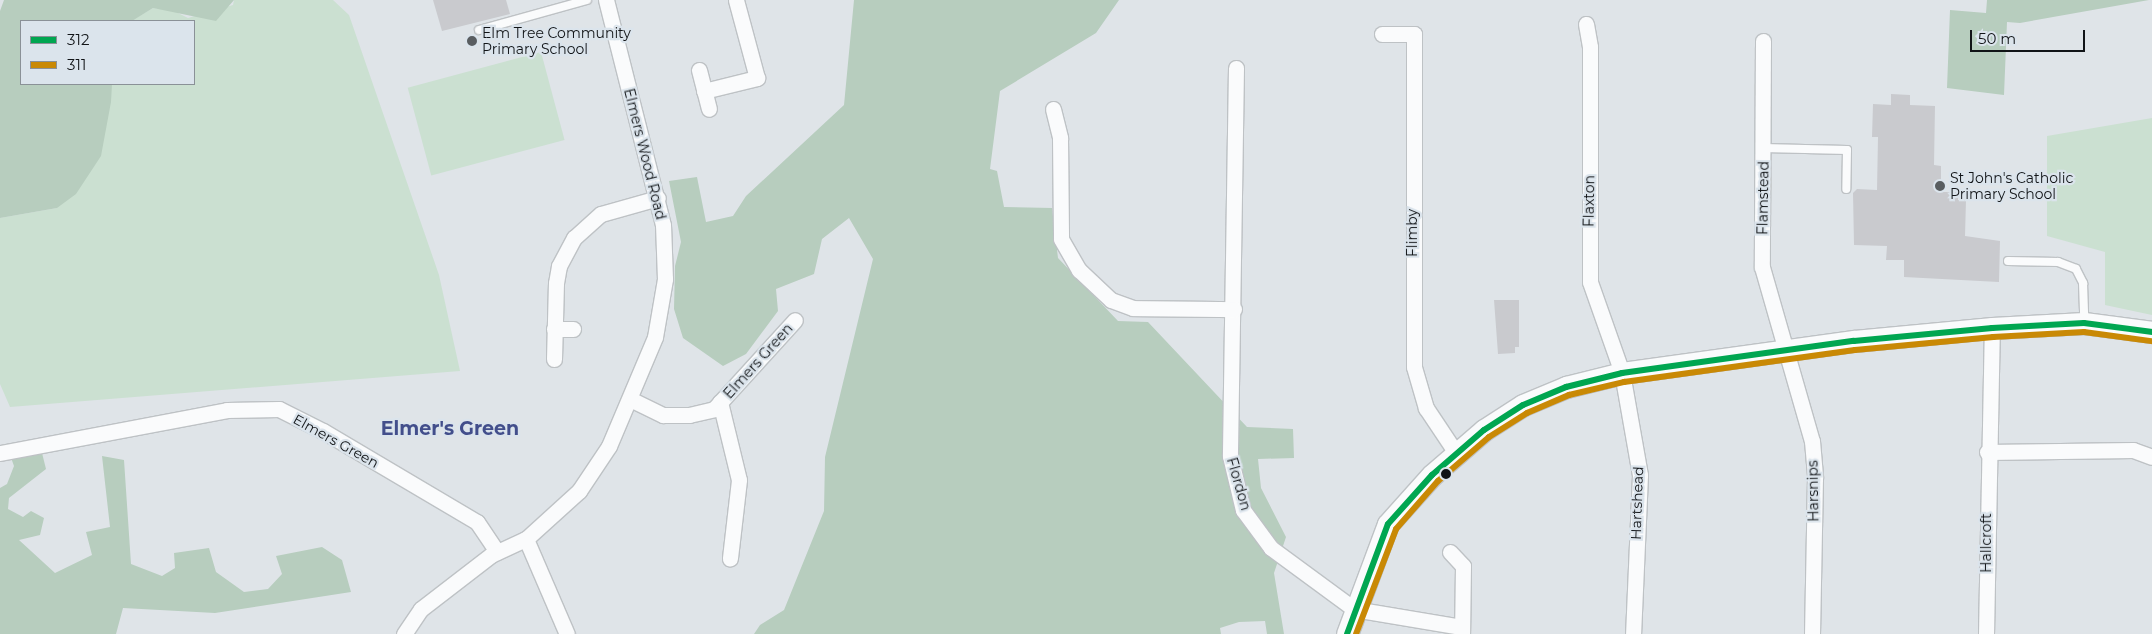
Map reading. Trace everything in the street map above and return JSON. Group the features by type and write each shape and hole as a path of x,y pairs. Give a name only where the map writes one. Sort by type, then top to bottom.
{"street":[{"name":"Elmers Wood Road","path":"526,538 579,491 609,446 630,399 662,307 666,252 658,198 606,0"},
{"path":"704,91 757,78 736,0"},
{"name":"Flaxton","path":"1586,24 1590,47 1590,282 1622,373"},
{"name":"Flimby","path":"1382,34 1414,34 1414,367 1426,408 1456,453"},
{"name":"Flamstead","path":"1763,41 1762,267 1784,351"},
{"name":"Flordon","path":"1236,68 1234,309 1230,456 1243,510 1271,548 1354,609"},
{"path":"699,70 709,109"},
{"path":"1053,109 1060,138 1061,239 1079,270 1110,300 1133,308 1234,309"},
{"path":"554,359 554,330 559,266 574,238 601,214 658,198"},
{"name":"Elmers Green","path":"630,399 663,415 689,415 714,409 795,320"},
{"path":"1347,634 1354,609 1388,524 1456,453 1502,417 1523,405 1566,387 1622,373 1884,338 1992,328 2084,324 2152,332"},
{"name":"Hallcroft","path":"1986,634 1987,452 1992,328"},
{"path":"554,330 573,329"},
{"name":"Harsnips","path":"1784,351 1812,441 1815,478 1812,634"},
{"name":"Hartshead","path":"1622,373 1640,475 1633,634"},
{"name":"Elmers Green","path":"720,402 739,480 730,558"},
{"name":"Elmers Green","path":"0,453 227,410 279,409 323,431 477,522 497,552"},
{"path":"1987,452 2133,450 2152,457"},
{"path":"404,634 421,609 497,552 526,538 568,634"},
{"path":"1354,609 1462,630 1463,566 1450,552"}],"lane":[{"path":"479,30 587,0"},
{"path":"1763,148 1847,150 1846,189"},
{"path":"2008,261 2058,262 2076,269 2084,283 2084,324"}],"green space":[{"path":"4,0 234,0 216,21 153,8 134,20 20,20 20,85 112,85 111,102 101,156 76,194 57,208 0,218 0,11"},
{"path":"234,0 333,0 349,15 439,275 460,371 10,407 0,384 0,218 57,208 110,85 195,85 195,20 133,20 153,8 172,10 188,18 233,5"},
{"path":"854,0 1119,0 1096,33 1000,91 990,169 997,171 1004,207 1052,208 1058,258 1118,321 1148,322 1247,427 1293,429 1294,458 1258,459 1261,488 1286,537 1274,573 1284,634 1267,634 1265,621 1239,622 1220,628 1221,634 754,634 760,625 784,610 824,511 825,457 873,259 849,218 822,239 814,274 776,289 778,311 746,354 723,366 683,338 674,309 675,266 681,242 669,181 697,177 706,222 733,216 746,196 844,105"},
{"path":"1987,0 2149,0 2020,23 2007,22 2004,95 1947,88 1950,10 1986,13"},
{"path":"541,52 565,140 431,176 408,88"},
{"path":"2152,118 2152,315 2105,305 2105,252 2047,236 2047,136"},
{"path":"39,441 46,469 9,498 8,509 23,517 31,511 44,518 40,535 19,540 55,573 92,555 86,532 110,527 102,456 124,460 131,564 162,576 175,568 174,553 209,548 216,572 244,592 268,589 282,574 276,556 322,547 342,560 351,592 215,613 123,608 116,634 0,634 0,488 7,484 14,466 6,444"}],"building":[{"path":"433,0 506,0 510,14 442,31"},
{"path":"1891,94 1910,95 1910,105 1935,106 1934,165 1941,166 1941,192 1958,192 1958,200 1966,200 1965,236 2000,241 1999,282 1904,277 1904,260 1886,260 1887,246 1854,245 1853,193 1857,189 1877,190 1878,137 1872,137 1873,104 1891,105"},
{"path":"1494,300 1519,300 1519,347 1515,347 1515,353 1498,354"}],"transit line":[{"name":"312","path":"1347,634 1388,524 1432,475 1484,430 1523,405 1566,387 1622,373 1854,341 1992,328 2084,323 2152,332"},
{"name":"311","path":"1356,634 1396,529 1438,481 1489,437 1527,413 1569,395 1624,382 1855,350 1993,337 2084,332 2151,341"}],"place":[{"name":"Elm Tree Community Primary School","path":"472,41"},
{"name":"St John's Catholic Primary School","path":"1940,186"}],"district":[{"name":"Elmer's Green","path":"450,429"}]}
